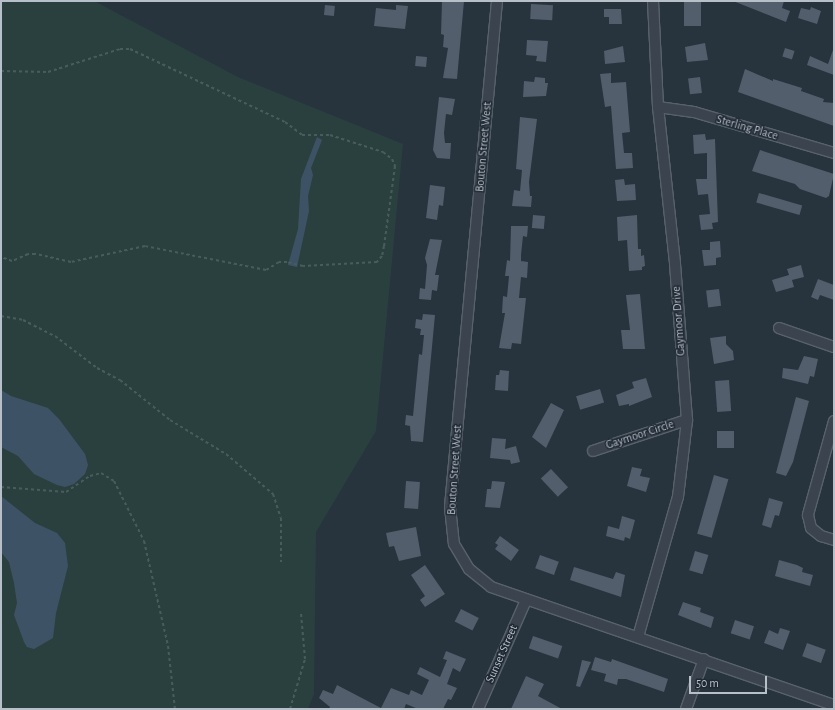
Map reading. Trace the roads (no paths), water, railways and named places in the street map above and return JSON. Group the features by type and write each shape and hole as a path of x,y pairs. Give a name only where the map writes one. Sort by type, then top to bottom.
{"street":[{"name":"Bouton Street West","path":"497,1 450,507 454,544 469,569 491,587 526,600 704,658 834,704"},
{"name":"Gaymoor Drive","path":"638,637 678,497 686,420 675,264 658,107 653,1"},
{"name":"Sterling Place","path":"658,107 694,112 834,153"},
{"path":"779,328 834,347"},
{"name":"Gaymoor Circle","path":"593,451 686,420"},
{"path":"834,421 808,515 811,528 821,536 834,540"},
{"name":"Sunset Street","path":"478,709 526,600"},
{"path":"686,709 704,658"}],"water":[{"path":"317,137 322,140 311,168 313,175 308,196 309,211 297,267 288,265 298,229 301,179"},
{"path":"1,390 11,396 48,408 59,419 85,454 88,465 85,474 74,484 65,487 57,485 34,474 18,456 1,447"},
{"path":"1,496 35,523 57,533 65,543 68,566 56,613 53,638 34,649 27,647 24,642 14,615 17,603 14,583 9,562 1,552"}]}
